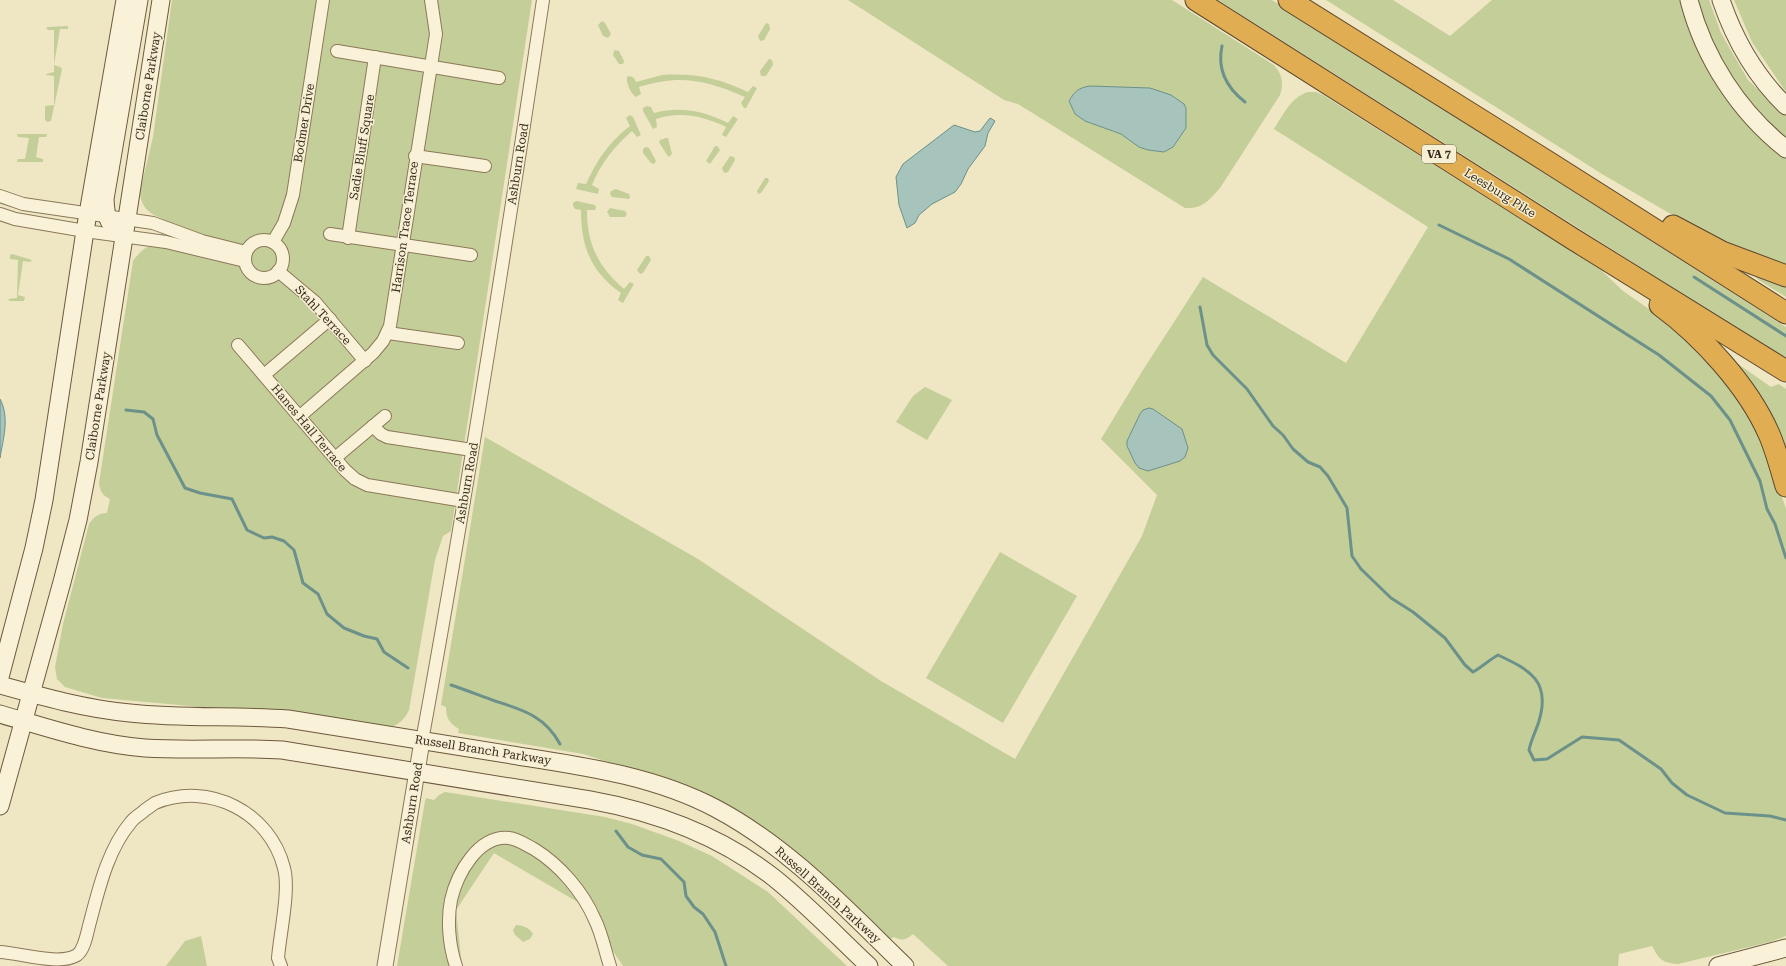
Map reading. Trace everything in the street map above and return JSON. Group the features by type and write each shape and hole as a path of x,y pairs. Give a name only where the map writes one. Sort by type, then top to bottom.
{"highway":[{"name":"Leesburg Pike","path":"1196,0 1573,239 1786,371"},
{"path":"1289,0 1786,313"},
{"path":"1548,162 1722,252 1786,276"},
{"path":"1573,239 1666,309 1720,359 1745,393 1769,433 1786,486"}],"main road":[{"path":"0,677 34,548 44,500 85,231 125,0"},
{"path":"125,236 111,226 106,216 105,199 139,0"},
{"name":"Claiborne Parkway","path":"0,806 78,520 89,462 128,219 161,0"},
{"path":"1689,0 1702,39 1733,93 1762,127 1786,149"},
{"path":"1721,0 1737,41 1752,66 1767,86 1786,106"},
{"name":"Russell Branch Parkway","path":"0,685 31,694 98,709 129,713 159,716 249,716 288,719 612,772 675,790 714,808 761,837 800,866 906,966"},
{"name":"Russell Branch Parkway","path":"0,714 78,738 111,744 146,748 282,750 612,804 636,810 688,827 740,855 774,878 869,966"},
{"path":"1718,966 1786,948"}],"street":[{"name":"Bodmer Drive","path":"273,242 284,223 293,194 323,0"},
{"name":"Harrison Trace Terrace","path":"300,417 365,361 379,346 388,333 392,318 415,156 436,34 431,0"},
{"name":"Ashburn Road","path":"385,966 422,741 464,501 517,174 543,0"},
{"path":"337,51 499,78"},
{"name":"Sadie Bluff Square","path":"348,238 375,57"},
{"path":"415,156 485,166"},
{"path":"0,196 23,204 128,219 158,225 245,256"},
{"path":"0,214 15,219 85,231 166,242 245,256"},
{"path":"330,234 348,238 402,244 471,255"},
{"path":"259,240 273,242 280,248 283,256 282,266 278,271 268,277 259,277 248,270 245,256 251,244 259,240"},
{"name":"Stahl Terrace","path":"278,271 302,290 330,319 365,361"},
{"path":"264,375 330,319"},
{"path":"388,333 458,344"},
{"name":"Hanes Hall Terrace","path":"238,345 350,475 367,485 464,501"},
{"path":"335,458 385,416"},
{"path":"373,426 381,434 387,437 472,450"},
{"path":"1,951 48,960 65,961 78,955 84,942 105,872 114,848 132,821 154,804 180,797 204,797 222,801 245,812 263,827 275,843 284,869 286,888 278,958 281,966"},
{"path":"456,966 449,923 451,900 454,890 465,867 479,849 489,842 509,838 520,841 541,854 555,865 575,887 595,918 610,966"}],"green space":[{"path":"172,0 532,0 451,531 443,536 435,560 409,710 401,721 388,728 223,709 102,698 65,687 57,679 55,667 63,624 89,524 96,516 107,513 110,499 102,492 99,483 133,261 145,249 160,244 163,219 154,215 144,206 140,197 140,191 153,137"},
{"path":"848,0 1172,0 1274,65 1282,79 1281,91 1280,95 1220,188 1205,203 1197,207 1185,208 1018,104 1004,100"},
{"path":"1218,0 1272,0 1298,16 1786,327 1786,357 1773,351"},
{"path":"1326,0 1393,0 1450,36 1492,0 1682,0 1767,142 1786,158 1786,270 1705,233 1602,174"},
{"path":"1695,0 1709,0 1721,33 1748,80 1786,116 1786,140 1751,105 1721,62"},
{"path":"1734,0 1786,0 1786,92 1752,42"},
{"path":"602,21 605,23 611,34 608,38 603,36 598,25"},
{"path":"766,23 769,24 770,29 764,40 760,41 758,36"},
{"path":"68,26 68,29 60,29 54,65 54,30 48,30 46,28"},
{"path":"615,50 619,51 624,61 623,64 619,64 613,55"},
{"path":"769,59 772,60 773,65 766,76 761,76 760,71"},
{"path":"54,65 62,69 51,121 47,122 45,120 45,106 54,105 54,76 46,74 54,72"},
{"path":"662,75 696,76 726,83 748,92 753,86 757,88 746,108 744,108 741,103 745,97 718,86 705,83 680,80 654,83 639,87 641,94 636,97 631,91 627,82 627,77 630,76 634,78 636,82"},
{"path":"1316,92 1323,95 1601,270 1623,291 1656,314 1705,357 1744,404 1769,456 1786,509 1786,936 1770,942 1678,964 1668,963 1662,960 1652,946 1619,954 1618,966 948,966 913,934 904,939 894,937 889,940 808,864 630,769 583,754 458,733 459,729 450,722 447,717 446,707 441,705 485,437 698,559 881,681 1015,759 1142,536 1157,495 1101,439 1143,370 1203,277 1346,363 1428,227 1274,129 1292,102 1302,94"},
{"path":"647,106 651,107 654,113 683,110 710,115 728,123 733,116 738,119 726,137 722,135 726,127 709,120 683,115 674,115 656,119 657,127 653,129 643,111 643,108"},
{"path":"630,115 633,117 641,135 637,137 632,131 619,143 609,156 592,185 599,189 598,194 576,189 578,183 586,184 604,152 616,138 630,126 626,118"},
{"path":"17,134 47,134 46,137 39,137 36,157 43,159 43,162 17,162 18,159 25,159 29,138 18,137"},
{"path":"668,138 672,154 669,157 659,142 660,140"},
{"path":"715,146 717,146 720,150 710,164 706,161"},
{"path":"646,147 649,148 656,161 654,164 651,163 643,153 643,149"},
{"path":"730,156 734,157 735,160 728,172 725,173 722,168"},
{"path":"765,178 768,178 769,181 761,193 758,194 757,191"},
{"path":"616,189 629,194 629,199 612,197 610,194 611,191"},
{"path":"576,201 595,205 596,207 595,210 587,210 589,234 596,254 607,272 624,289 630,282 634,284 623,303 618,300 621,293 602,276 590,258 583,236 581,210 575,209 573,206 573,203"},
{"path":"610,208 625,211 627,214 625,217 610,217 607,212"},
{"path":"12,254 32,260 30,262 23,261 18,295 25,297 24,301 10,301 8,299 17,298 18,260 10,259 10,255"},
{"path":"646,256 649,256 651,260 643,273 640,274 637,270"},
{"path":"1755,274 1786,281 1786,297 1757,279"},
{"path":"1731,359 1771,387 1779,384 1786,389 1786,458"},
{"path":"925,387 952,400 927,440 896,422 913,396"},
{"path":"1000,552 1077,596 1003,723 926,678"},
{"path":"445,792 605,817 632,824 679,841 712,856 768,892 847,966 623,966 581,904 494,853 456,910 462,966 397,966 425,801 426,798 434,800"},
{"path":"516,925 523,926 530,930 533,934 530,939 523,942 515,935 513,930"},
{"path":"201,936 207,966 166,966 185,941"}],"water":[{"path":"1090,86 1150,88 1171,95 1184,104 1186,108 1186,128 1173,147 1164,152 1139,147 1121,134 1085,121 1075,114 1069,101 1077,90"},
{"path":"990,118 995,121 988,133 985,146 968,169 961,184 955,192 932,204 919,215 915,223 907,228 899,205 896,177 903,164 954,125 975,132 980,131"},
{"path":"0,399 5,414 5,428 0,458"},
{"path":"1149,408 1153,409 1182,429 1188,448 1185,457 1180,461 1148,471 1139,468 1135,463 1127,446 1127,441 1140,414 1143,410"}],"waterway":[{"path":"1222,46 1222,70 1233,91 1245,102"},
{"path":"1439,225 1509,259 1659,355 1711,396 1730,420 1760,481 1767,509 1775,524 1786,558"},
{"path":"1694,277 1786,336"},
{"path":"1200,307 1207,345 1213,355 1247,389 1273,426 1283,435 1293,449 1308,462 1320,467 1328,476 1347,508 1352,556 1361,569 1391,598 1413,612 1445,638 1465,665 1473,672 1498,655 1520,666 1535,679 1540,686 1542,707 1529,750 1534,760 1547,759 1582,737 1619,740 1661,769 1672,783 1687,795 1725,813 1770,816 1786,820"},
{"path":"126,410 144,412 153,419 157,435 185,488 200,493 232,499 247,530 264,538 272,537 284,541 294,550 303,583 318,594 327,614 344,628 364,636 377,639 384,652 408,668"},
{"path":"451,685 532,715 540,720 554,734 560,744"},
{"path":"616,831 628,847 642,855 661,859 684,882 686,896 694,907 703,914 715,932 726,966"}]}
